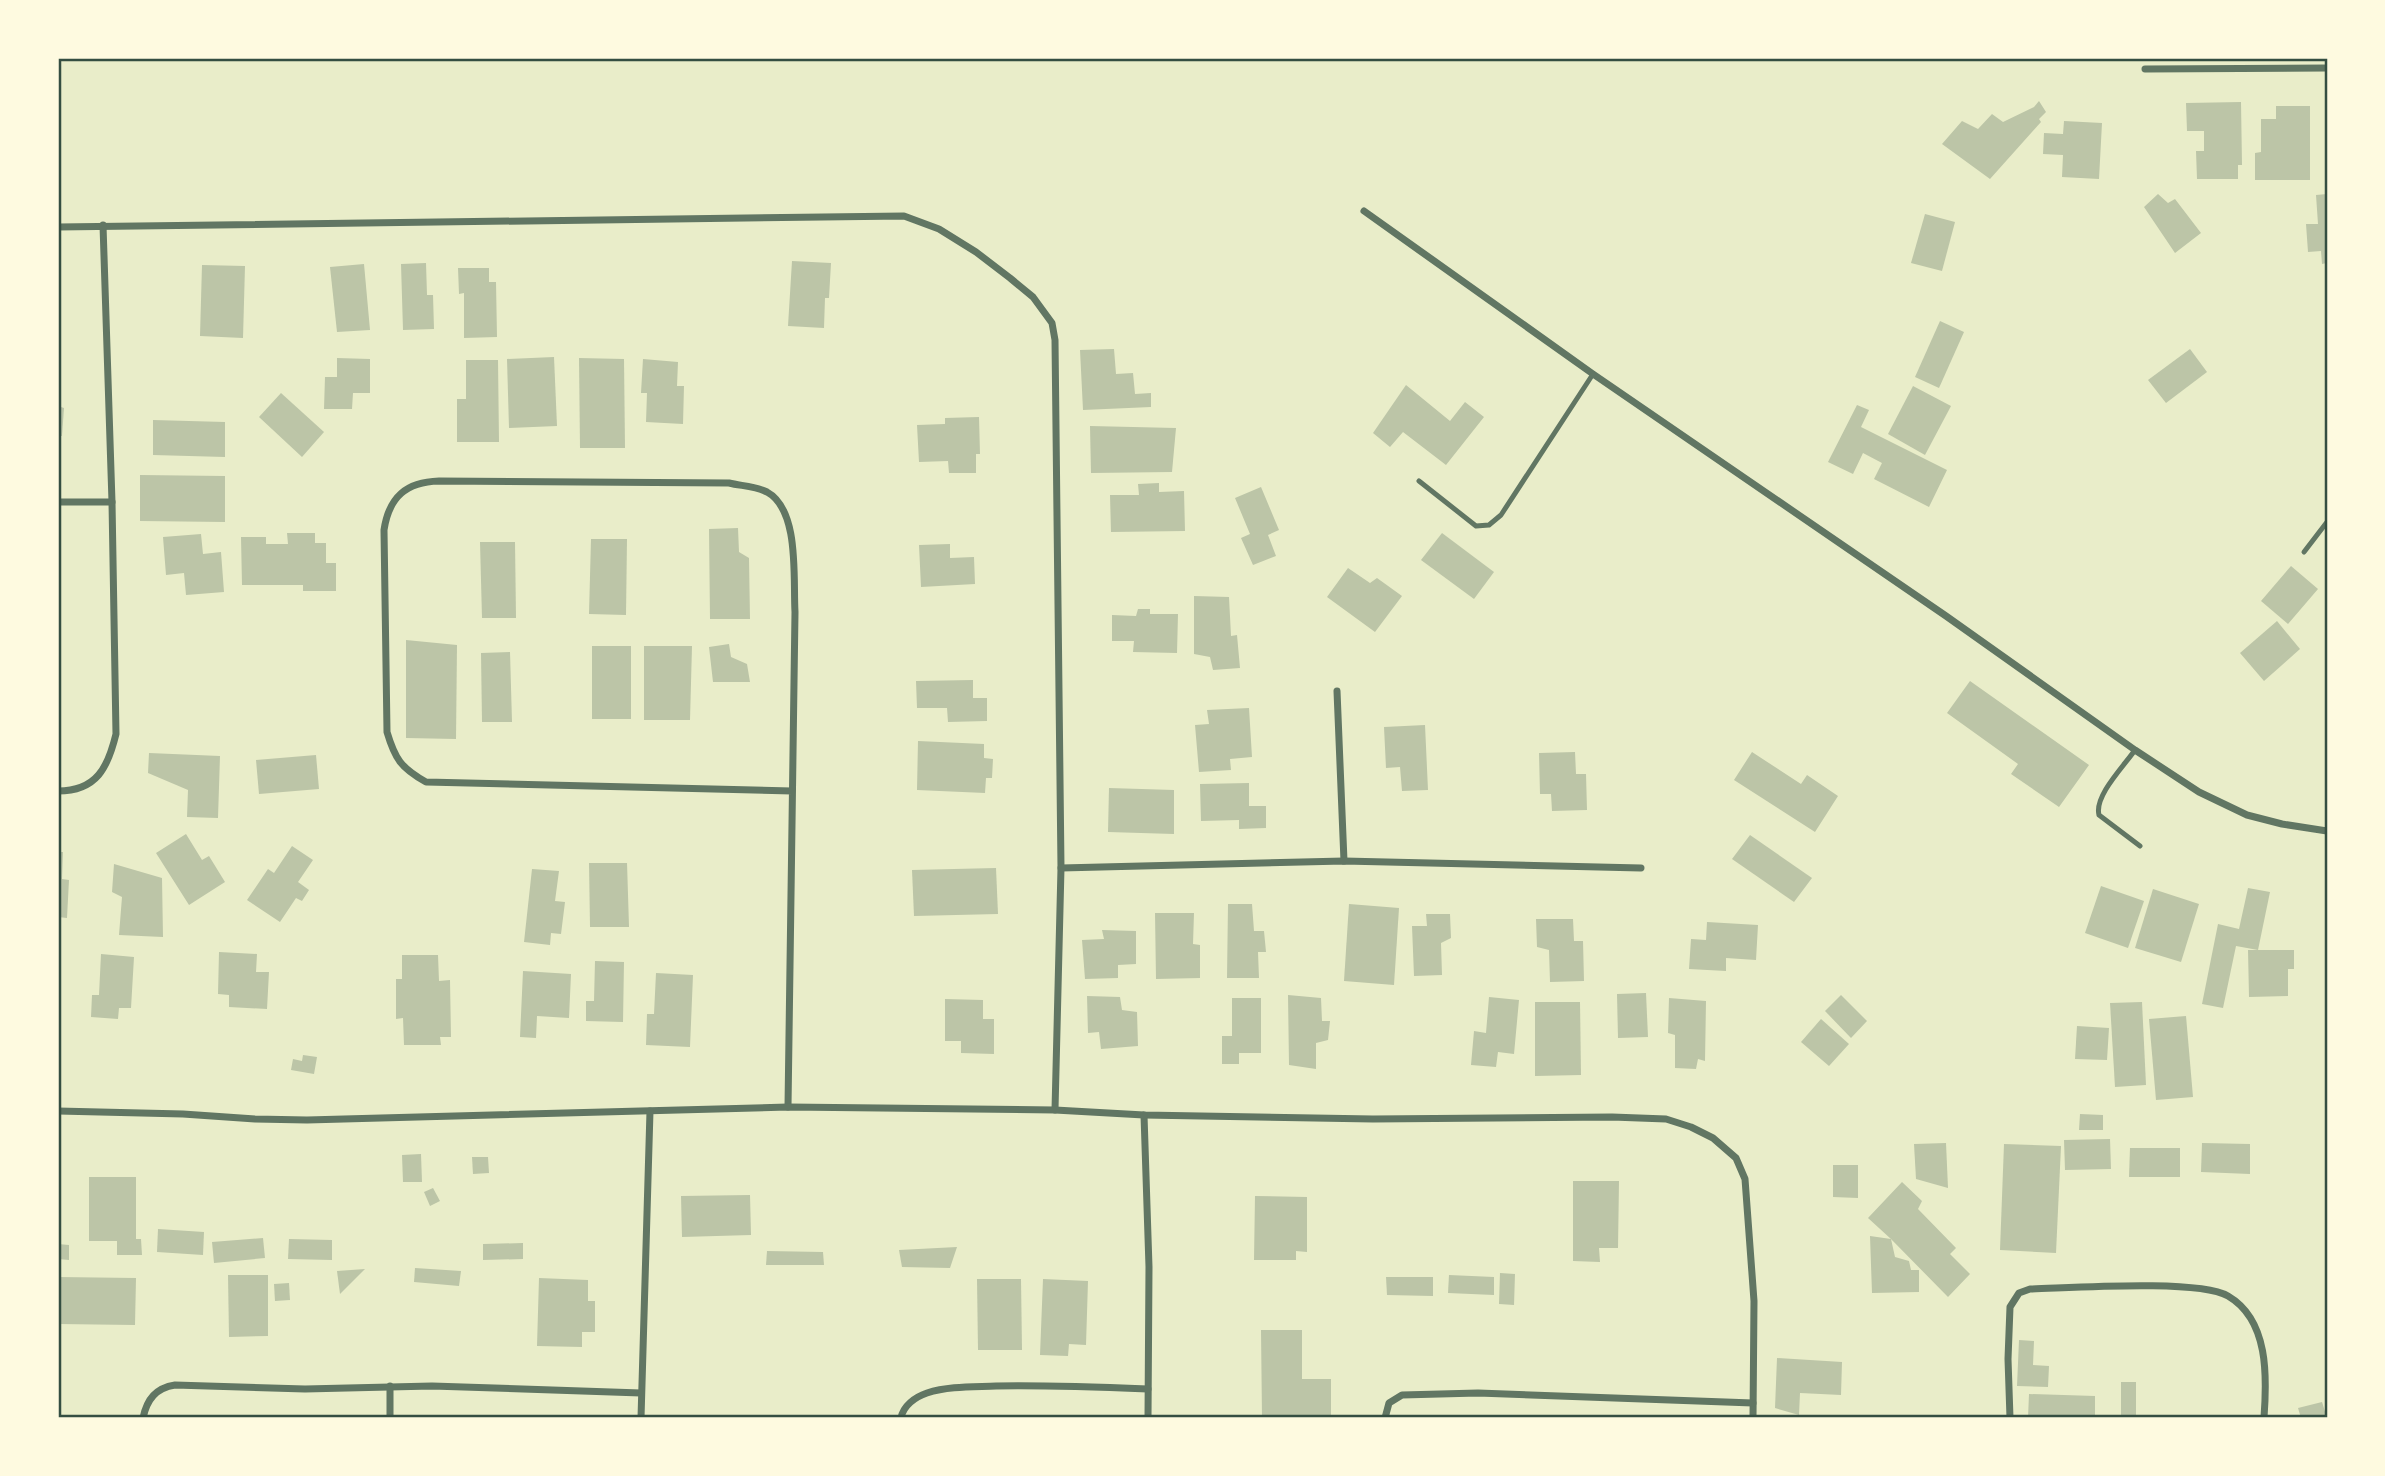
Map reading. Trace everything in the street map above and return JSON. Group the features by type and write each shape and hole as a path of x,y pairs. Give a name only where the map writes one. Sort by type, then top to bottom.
{"street":[{"path":"2145,69 2327,68"},
{"path":"1364,211 1593,374 2199,792 2247,815 2327,831"},
{"path":"58,227 904,216 939,229 976,252 1033,297 1052,323 1054,332 1061,868 1055,1110"},
{"path":"58,791 80,788 97,778 110,759 116,733 113,502 103,225"},
{"path":"788,1107 795,612 789,520 780,504 769,493 729,484 439,481 425,481 404,490 394,503 387,513 384,530 387,732 393,753 406,771 426,782 792,791"},
{"path":"58,502 113,502"},
{"path":"1337,691 1344,862"},
{"path":"1061,868 1344,862 1641,868"},
{"path":"58,1111 306,1120 788,1107 1055,1110 1144,1115 1373,1119 1666,1119 1713,1138 1737,1158 1745,1179 1754,1301 1753,1418"},
{"path":"641,1418 650,1111"},
{"path":"1144,1115 1148,1241 1148,1418"},
{"path":"2010,1418 2010,1307 2018,1293 2030,1289 2181,1286 2227,1295 2245,1311 2263,1349 2264,1418"},
{"path":"143,1418 146,1404 155,1393 164,1387 175,1385 305,1389 390,1386 641,1393"},
{"path":"901,1418 902,1412 912,1401 925,1394 951,1387 1035,1385 1148,1389"},
{"path":"390,1386 390,1418"},
{"path":"1385,1418 1389,1403 1402,1395 1415,1394 1478,1392 1753,1403"}],"lane":[{"path":"1419,481 1476,526 1489,524 1501,515 1593,374"},
{"path":"2304,552 2327,522"},
{"path":"2135,750 2101,796 2097,807 2099,815 2140,846"}],"building":[{"path":"2039,101 2046,112 2039,119 2041,122 1990,179 1942,144 1962,121 1978,129 1992,114 2003,122 2034,107"},
{"path":"2241,102 2242,165 2238,165 2238,179 2197,179 2196,151 2204,151 2204,131 2187,131 2186,103"},
{"path":"2276,106 2310,106 2310,180 2255,180 2255,153 2261,152 2261,119 2276,119"},
{"path":"2064,121 2102,123 2099,179 2062,177 2063,155 2043,154 2044,133 2063,134"},
{"path":"2158,194 2168,203 2175,199 2201,233 2175,253 2144,207"},
{"path":"2327,194 2327,263 2322,264 2321,251 2308,252 2306,224 2318,224 2316,195"},
{"path":"1925,214 1955,222 1942,271 1911,263"},
{"path":"792,261 831,263 829,298 825,298 824,328 788,326"},
{"path":"426,263 427,295 433,295 434,329 403,330 401,264"},
{"path":"364,264 370,330 337,332 330,267"},
{"path":"202,265 245,266 243,338 200,336"},
{"path":"458,268 489,268 489,282 496,282 497,337 464,338 464,293 459,294"},
{"path":"1940,321 1964,332 1939,388 1915,377"},
{"path":"1114,349 1116,374 1133,373 1135,394 1151,393 1151,407 1083,410 1080,350"},
{"path":"2190,349 2207,372 2166,403 2148,380"},
{"path":"554,357 557,426 509,428 507,359"},
{"path":"337,358 370,359 370,393 353,393 352,409 324,409 325,377 337,377"},
{"path":"579,358 624,359 625,448 580,448"},
{"path":"643,359 678,362 677,386 684,386 683,424 646,422 647,393 641,393"},
{"path":"466,360 498,360 499,442 457,442 457,399 466,399"},
{"path":"1406,385 1450,421 1465,402 1484,417 1446,465 1403,432 1390,447 1373,433"},
{"path":"1913,386 1951,406 1925,455 1888,434"},
{"path":"281,393 324,432 302,457 259,417"},
{"path":"1857,405 1869,410 1861,427 1947,470 1929,507 1874,479 1882,463 1863,453 1853,474 1828,462"},
{"path":"58,406 64,408 62,436 58,436"},
{"path":"979,417 980,454 976,454 976,473 949,473 948,461 919,462 917,425 945,424 945,418"},
{"path":"153,420 225,422 225,457 153,455"},
{"path":"1090,426 1176,428 1172,472 1091,473"},
{"path":"140,475 225,476 225,522 140,521"},
{"path":"1159,483 1159,492 1184,491 1185,531 1111,532 1110,495 1139,495 1138,484"},
{"path":"1261,487 1279,530 1268,535 1276,556 1253,565 1241,538 1250,534 1235,498"},
{"path":"738,528 739,552 749,558 750,619 710,619 709,529"},
{"path":"287,533 315,533 315,543 326,543 326,563 336,563 336,591 303,591 303,585 242,585 241,537 266,537 266,544 288,544"},
{"path":"1442,533 1494,572 1474,599 1421,560"},
{"path":"201,534 203,554 221,552 224,592 186,595 184,573 166,575 163,537"},
{"path":"591,539 627,539 626,615 589,614"},
{"path":"480,542 515,542 516,618 482,618"},
{"path":"950,544 950,558 974,557 975,584 921,587 919,545"},
{"path":"58,551 61,551 61,628 58,628"},
{"path":"2291,566 2318,589 2288,624 2261,601"},
{"path":"1348,568 1370,583 1377,578 1402,596 1375,632 1327,597"},
{"path":"1194,596 1229,597 1231,636 1237,635 1240,668 1213,670 1210,657 1194,654"},
{"path":"1138,609 1150,609 1150,614 1178,614 1177,653 1133,652 1134,641 1112,641 1112,615 1136,616"},
{"path":"2277,621 2300,649 2264,681 2240,653"},
{"path":"406,640 457,645 456,739 406,738"},
{"path":"729,644 731,657 747,664 750,682 713,682 709,647"},
{"path":"592,646 631,646 631,719 592,719"},
{"path":"644,646 692,646 690,720 644,720"},
{"path":"510,652 512,722 482,722 481,653"},
{"path":"973,680 973,698 987,698 987,721 948,722 947,708 917,708 916,681"},
{"path":"1970,681 2089,765 2059,807 2011,774 2018,764 1947,713"},
{"path":"1249,708 1252,757 1230,759 1231,770 1199,772 1195,725 1209,724 1207,710"},
{"path":"1425,725 1428,790 1402,791 1400,767 1386,768 1384,727"},
{"path":"918,741 984,744 984,758 993,759 992,778 986,778 985,793 917,790"},
{"path":"1575,752 1576,774 1586,774 1587,810 1552,811 1551,794 1540,794 1539,753"},
{"path":"1752,752 1801,784 1807,775 1838,796 1815,832 1734,780"},
{"path":"149,753 220,756 218,818 187,817 188,790 148,773"},
{"path":"316,755 319,789 259,794 256,760"},
{"path":"1249,783 1249,806 1266,806 1266,828 1239,829 1239,820 1201,821 1200,784"},
{"path":"1109,788 1174,790 1174,834 1108,832"},
{"path":"186,834 202,860 209,856 225,882 189,905 156,853"},
{"path":"1750,835 1812,878 1794,902 1732,859"},
{"path":"292,846 313,860 298,882 309,890 302,901 296,898 280,922 247,900 268,869 274,873"},
{"path":"58,852 63,852 62,879 69,880 67,918 58,917"},
{"path":"589,863 627,863 629,927 590,927"},
{"path":"114,864 162,878 163,937 119,935 122,897 112,892"},
{"path":"996,868 998,914 914,916 912,870"},
{"path":"532,869 559,871 555,901 565,902 561,934 551,933 550,945 524,942"},
{"path":"2101,886 2144,901 2128,948 2085,933"},
{"path":"2248,888 2270,892 2258,950 2236,946 2223,1008 2202,1004 2218,924 2239,929"},
{"path":"2153,889 2199,904 2181,962 2135,948"},
{"path":"1228,904 1252,904 1254,931 1264,931 1266,952 1258,952 1259,978 1227,978"},
{"path":"1349,904 1399,908 1394,985 1344,981"},
{"path":"1155,913 1194,913 1193,944 1200,945 1200,978 1156,979"},
{"path":"1426,914 1450,914 1451,938 1441,943 1442,975 1414,976 1412,926 1427,926"},
{"path":"1536,919 1573,919 1574,941 1583,941 1584,981 1550,982 1549,950 1537,947"},
{"path":"1707,922 1758,925 1756,960 1726,958 1726,971 1689,969 1691,939 1706,940"},
{"path":"1102,930 1136,931 1136,964 1118,965 1118,978 1085,979 1082,940 1104,939"},
{"path":"2248,950 2294,950 2294,969 2288,969 2288,996 2249,997"},
{"path":"219,952 257,954 256,972 269,972 267,1009 229,1007 229,995 218,994"},
{"path":"101,954 134,957 131,1008 119,1008 118,1019 91,1017 92,995 99,995"},
{"path":"402,955 438,955 439,981 450,980 451,1037 440,1037 441,1045 404,1045 403,1018 396,1019 396,979 402,979"},
{"path":"595,961 624,962 623,1022 586,1021 586,1001 594,1001"},
{"path":"523,971 571,974 569,1018 537,1016 536,1038 520,1037"},
{"path":"656,973 693,975 690,1047 646,1045 647,1014 654,1014"},
{"path":"1646,993 1648,1037 1618,1038 1617,994"},
{"path":"1288,995 1321,998 1322,1021 1330,1021 1328,1040 1316,1043 1316,1069 1289,1065"},
{"path":"1841,995 1867,1021 1851,1038 1825,1011"},
{"path":"1087,996 1120,997 1122,1010 1137,1012 1138,1046 1101,1049 1099,1032 1088,1033"},
{"path":"1489,997 1519,1000 1514,1054 1498,1052 1496,1067 1471,1065 1474,1031 1486,1033"},
{"path":"1232,998 1261,998 1261,1053 1239,1053 1239,1064 1222,1064 1222,1036 1232,1036"},
{"path":"1669,998 1706,1001 1705,1061 1698,1059 1696,1069 1675,1068 1675,1035 1668,1033"},
{"path":"945,999 983,1000 983,1019 994,1019 994,1054 961,1053 961,1041 945,1041"},
{"path":"1535,1002 1580,1002 1581,1075 1535,1076"},
{"path":"2142,1002 2146,1085 2115,1087 2110,1003"},
{"path":"2186,1016 2193,1097 2156,1100 2149,1019"},
{"path":"1821,1019 1849,1044 1829,1066 1801,1042"},
{"path":"2077,1026 2109,1028 2107,1060 2075,1059"},
{"path":"303,1055 317,1057 314,1074 291,1070 293,1059 302,1061"},
{"path":"2080,1114 2103,1115 2103,1130 2079,1130"},
{"path":"2110,1139 2111,1169 2065,1170 2064,1140"},
{"path":"1946,1143 1948,1188 1916,1179 1914,1144"},
{"path":"2202,1143 2250,1144 2250,1174 2201,1172"},
{"path":"2004,1144 2061,1146 2056,1253 2000,1250"},
{"path":"2130,1148 2180,1148 2180,1177 2129,1177"},
{"path":"421,1154 422,1182 403,1182 402,1155"},
{"path":"472,1157 488,1157 489,1173 473,1174"},
{"path":"1833,1165 1858,1165 1858,1198 1833,1197"},
{"path":"89,1177 136,1177 136,1239 141,1239 142,1255 117,1255 117,1241 89,1241"},
{"path":"1573,1181 1619,1181 1618,1248 1599,1248 1600,1262 1573,1261"},
{"path":"1902,1182 1922,1201 1918,1209 1956,1248 1950,1254 1970,1274 1948,1297 1868,1218"},
{"path":"433,1188 440,1201 430,1206 424,1192"},
{"path":"750,1195 751,1235 682,1237 681,1196"},
{"path":"1255,1196 1307,1197 1307,1252 1296,1251 1296,1260 1254,1260"},
{"path":"158,1229 204,1232 203,1255 157,1252"},
{"path":"1870,1236 1891,1239 1895,1257 1909,1261 1911,1270 1919,1270 1919,1292 1872,1293"},
{"path":"263,1238 265,1258 214,1263 212,1242"},
{"path":"289,1239 332,1240 332,1260 288,1259"},
{"path":"523,1243 523,1259 483,1260 483,1244"},
{"path":"58,1244 69,1245 69,1260 58,1259"},
{"path":"957,1247 950,1268 902,1267 899,1250"},
{"path":"767,1251 823,1252 824,1265 766,1265"},
{"path":"415,1268 461,1271 459,1286 414,1282"},
{"path":"365,1269 340,1294 337,1271"},
{"path":"1500,1273 1515,1274 1514,1305 1499,1304"},
{"path":"228,1275 268,1275 268,1336 229,1337"},
{"path":"1449,1275 1494,1277 1494,1295 1448,1293"},
{"path":"58,1277 136,1278 135,1325 58,1324"},
{"path":"1386,1277 1433,1277 1433,1296 1387,1295"},
{"path":"539,1278 588,1280 588,1301 595,1301 595,1332 582,1332 582,1347 537,1346"},
{"path":"977,1279 1021,1279 1022,1350 978,1350"},
{"path":"1043,1279 1088,1281 1086,1345 1069,1344 1068,1356 1040,1355"},
{"path":"289,1283 290,1300 275,1301 274,1284"},
{"path":"1261,1330 1302,1330 1302,1379 1331,1379 1331,1418 1262,1418"},
{"path":"2019,1340 2034,1341 2033,1365 2049,1366 2048,1387 2017,1386"},
{"path":"1777,1358 1842,1362 1841,1395 1800,1393 1799,1415 1775,1408"},
{"path":"2121,1382 2136,1382 2136,1418 2121,1418"},
{"path":"2029,1394 2095,1396 2095,1418 2028,1418"},
{"path":"2322,1402 2327,1418 2301,1418 2298,1408"}]}
